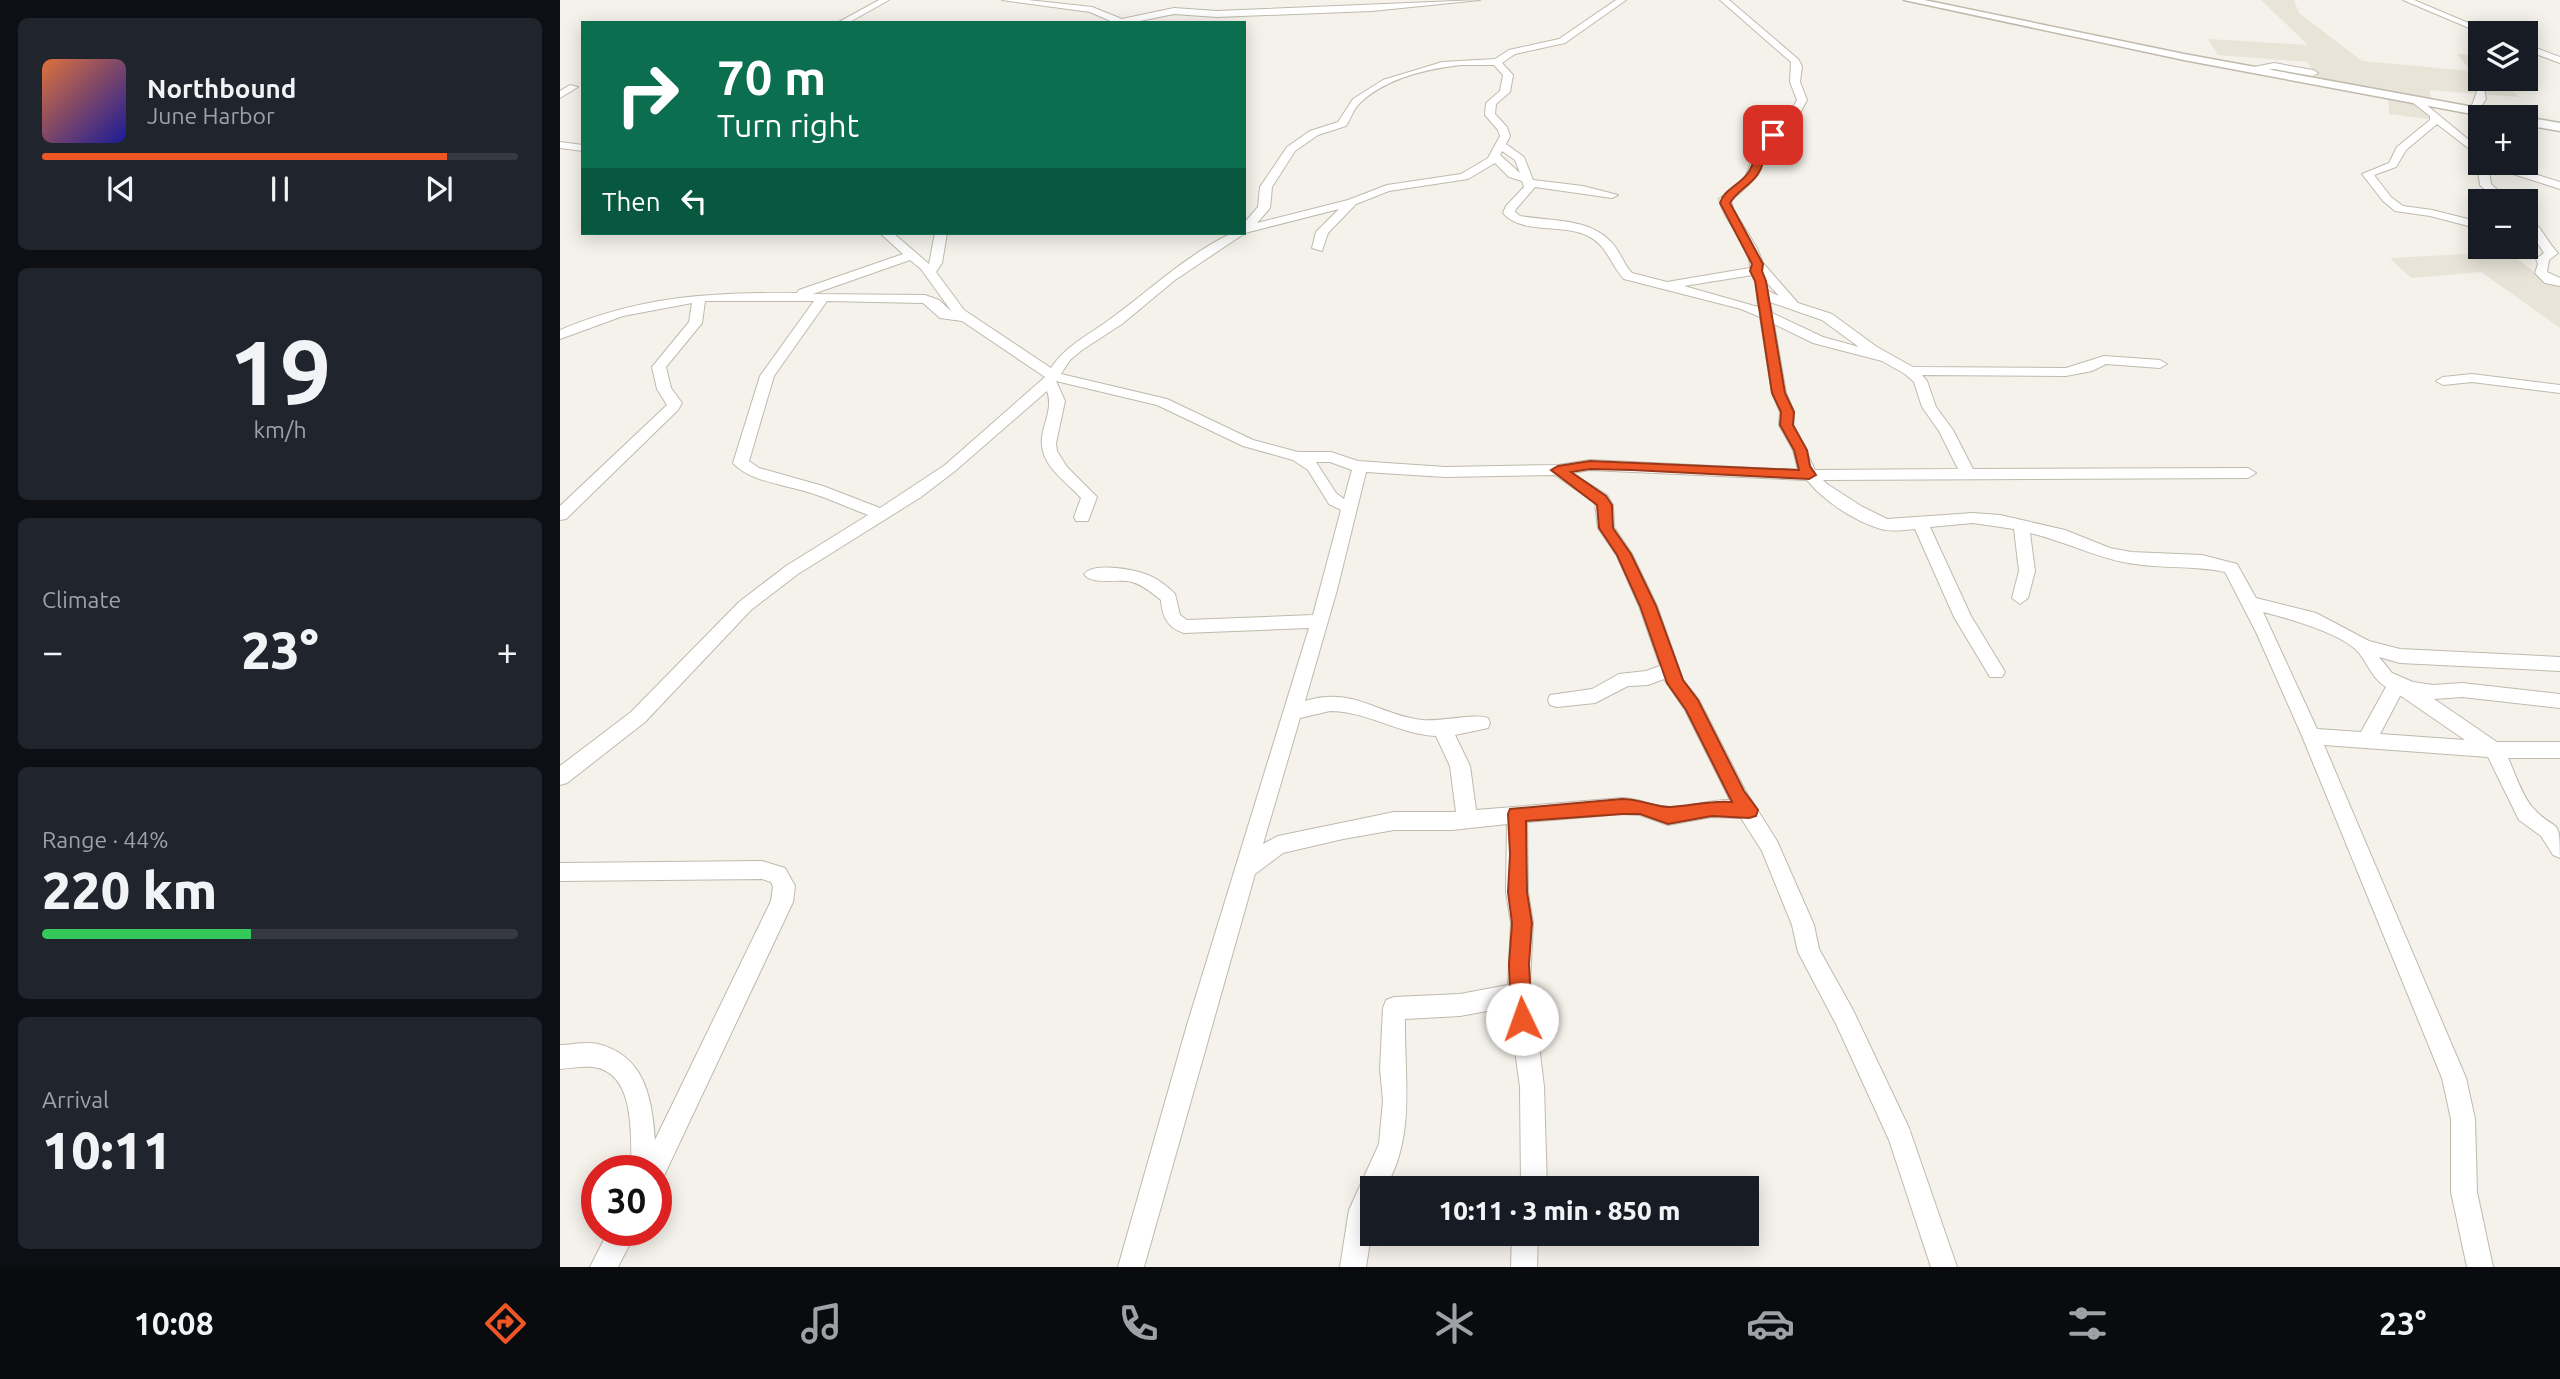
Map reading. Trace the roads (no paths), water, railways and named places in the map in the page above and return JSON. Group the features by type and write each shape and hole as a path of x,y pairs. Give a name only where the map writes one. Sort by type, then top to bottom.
{"street":[{"path":"845,21 885,0"},
{"path":"1006,0 1091,10 1117,21"},
{"path":"1124,21 1169,12 1217,14 1372,8 1476,0"},
{"path":"1246,228 1264,208 1266,187 1291,149 1314,133 1342,124 1356,101 1398,78 1423,69 1452,62 1497,62 1512,52 1562,41 1622,0"},
{"path":"1724,0 1795,61 1797,66 1795,82 1802,100 1795,113 1774,127 1770,142 1759,156 1748,182 1725,200 1757,267 1779,393 1787,412 1786,425 1800,450 1803,466 1822,488 1870,518 1897,525 1973,518 2021,524 2059,534 2107,553 2131,558 2221,564 2231,568 2311,736 2371,885 2454,1078 2463,1119 2465,1192 2480,1267"},
{"path":"1909,0 2468,110"},
{"path":"2407,0 2468,25"},
{"path":"2538,52 2560,61"},
{"path":"1246,229 1352,202 1387,188 1464,177 1485,166 1505,136 1490,115 1494,100 1504,95 1508,75 1497,62"},
{"path":"2249,69 2274,66 2313,73"},
{"path":"560,95 573,87"},
{"path":"2478,105 2481,91"},
{"path":"2415,100 2468,144"},
{"path":"2436,118 2401,149 2399,160 2395,164 2367,174 2398,208 2430,213 2468,225"},
{"path":"2538,123 2560,127"},
{"path":"562,146 581,138"},
{"path":"562,146 581,148"},
{"path":"1497,150 1520,159 1530,188 1510,208 1509,213 1516,219 1590,233 1602,239 1609,246 1620,270 1628,276 1746,306 1818,340 1886,358"},
{"path":"2526,175 2560,186"},
{"path":"1526,181 1612,195"},
{"path":"1318,247 1322,232 1352,202"},
{"path":"888,235 930,272 964,317 1051,380 1162,402 1248,443 1298,457 1331,457 1360,467 1444,472 1558,470 1590,465 1632,465 1809,475 2248,473"},
{"path":"930,272 936,263 941,235"},
{"path":"560,777 638,717 745,606 792,570 883,514 977,448 1051,380 1065,357 1077,347 1111,325 1171,277 1236,235"},
{"path":"2538,237 2560,241"},
{"path":"2538,243 2552,253 2542,259 2544,264 2541,274 2549,280 2560,282"},
{"path":"783,299 912,255"},
{"path":"1663,286 1757,267"},
{"path":"1757,267 1794,305"},
{"path":"1762,293 1827,317 1910,372 1920,381 1930,407 1946,430 1967,473"},
{"path":"560,335 602,318 698,298 925,299 934,303 945,315 964,317"},
{"path":"560,515 673,408 675,403 664,389 659,367 695,323 698,298"},
{"path":"823,298 768,376 741,463 754,471 818,490 883,514"},
{"path":"1910,372 2066,372 2087,368 2104,360 2160,364"},
{"path":"2443,381 2472,378 2560,389"},
{"path":"1051,380 1057,406 1049,448 1054,461 1089,497 1082,517"},
{"path":"1298,457 1314,468 1337,505 1350,507"},
{"path":"1131,1267 1199,1025 1319,621 1360,467"},
{"path":"1558,470 1601,499 1605,505 1606,528 1624,554 1648,606 1675,683 1692,705 1737,794 1749,810 1779,867 1822,979 1845,1018 1900,1137 1944,1267"},
{"path":"1920,523 1963,617 1996,672"},
{"path":"2020,598 2027,571 2021,524"},
{"path":"1092,574 1123,574 1145,578 1169,598 1172,618 1184,626 1319,621"},
{"path":"2249,603 2310,617 2364,646 2400,656 2560,664"},
{"path":"2364,646 2386,678 2494,750 2526,814 2549,830 2560,849"},
{"path":"1557,700 1595,696 1625,679 1648,678 1670,669"},
{"path":"2366,741 2394,690 2404,688 2447,693 2462,690 2560,701"},
{"path":"1291,715 1310,705 1337,704 1358,706 1408,725 1442,728 1481,723"},
{"path":"1442,728 1460,766 1467,820"},
{"path":"2311,736 2494,750 2560,750"},
{"path":"1248,867 1278,845 1394,821 1467,820 1622,806 1640,807 1668,816 1712,808 1749,810"},
{"path":"1517,814 1517,892 1522,923 1522,1032 1528,1053 1532,1087 1534,1176"},
{"path":"560,872 762,870 778,875 784,886 782,902 661,1155"},
{"path":"1353,1267 1362,1210 1370,1189 1384,1166 1391,1144 1395,1101 1392,1069 1394,1008 1460,1005 1521,994"},
{"path":"560,1057 597,1056 621,1066 633,1078 639,1102 644,1155"},
{"path":"603,1267 615,1246"},
{"path":"1524,1267 1525,1246"}]}
